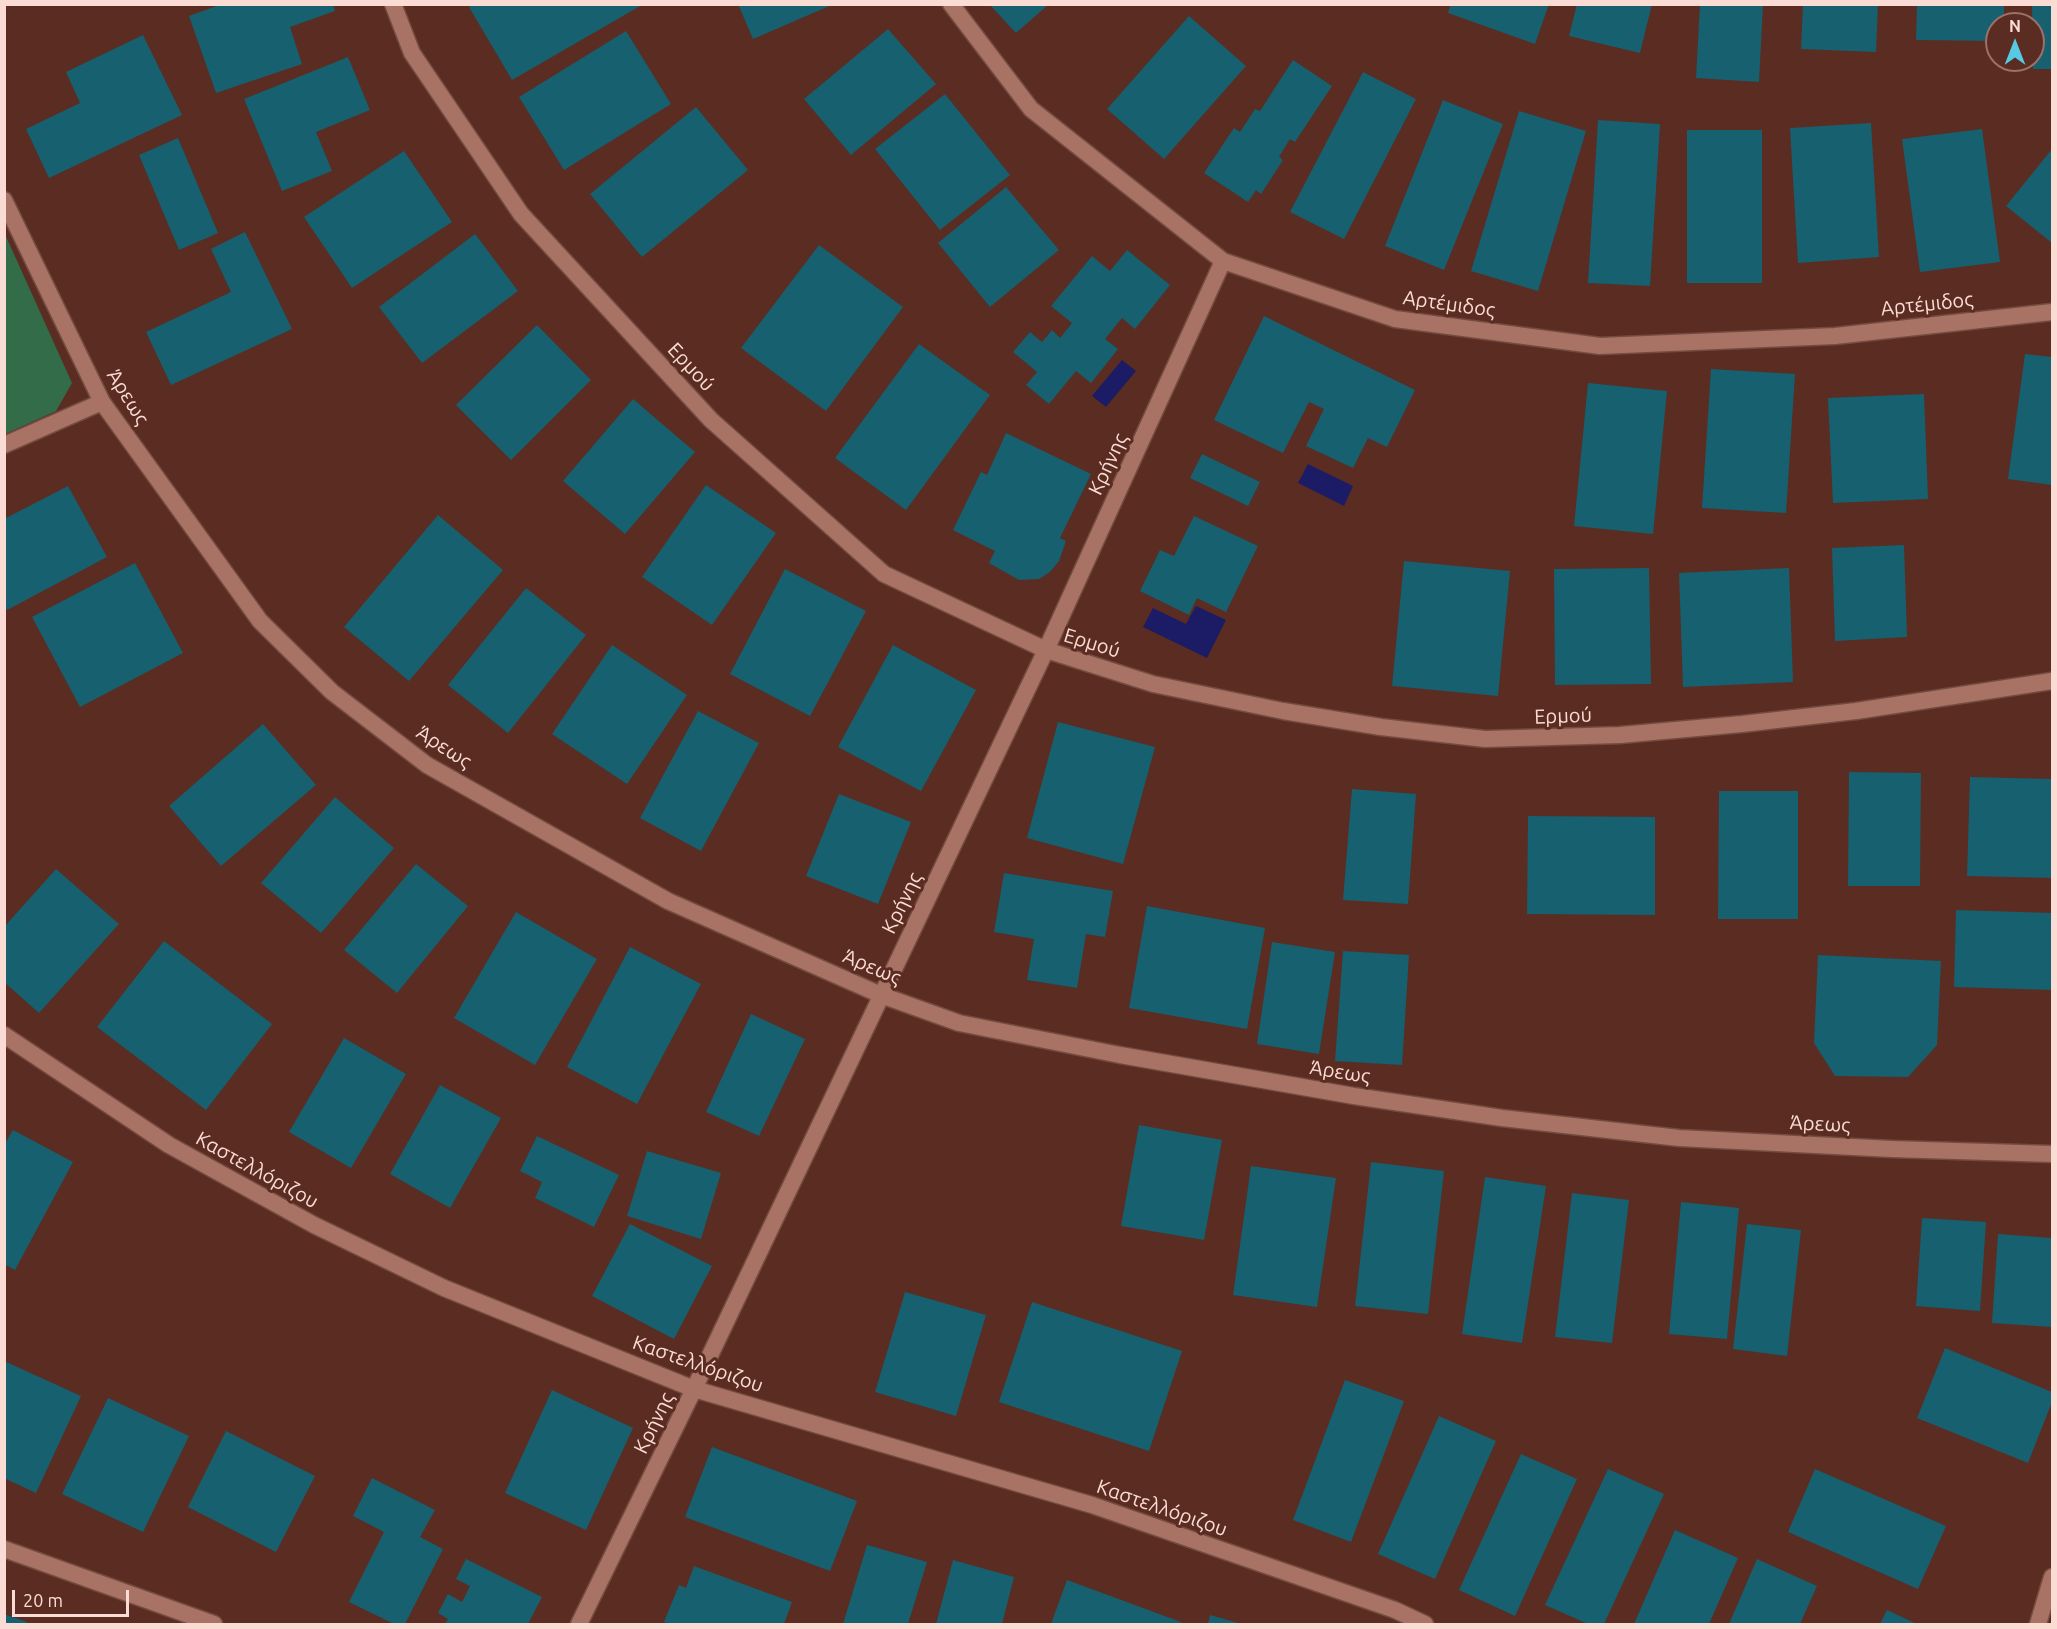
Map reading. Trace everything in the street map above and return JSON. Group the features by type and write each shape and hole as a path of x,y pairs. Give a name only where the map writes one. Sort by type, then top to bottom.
{"street":[{"name":"Ερμού","path":"393,4 411,53 521,214 711,420 884,573 1046,650 1153,684 1283,711 1381,727 1485,739 1620,735 1742,724 1856,711 2052,681"},
{"name":"Αρτέμιδος","path":"951,4 1031,110 1223,261 1395,319 1600,346 1835,336 2052,312"},
{"name":"Άρεως","path":"4,200 102,402 260,621 332,692 427,765 668,901 881,995 959,1023 1097,1050 1354,1096 1502,1118 1679,1138 1892,1149 2052,1154"},
{"name":"Κρήνης","path":"579,1624 694,1389 1046,650 1223,261"},
{"path":"4,446 102,402"},
{"name":"Καστελλόριζου","path":"4,1035 169,1145 314,1225 444,1288 694,1389 1092,1505 1395,1610 1425,1624"},
{"path":"4,1549 214,1624"},
{"path":"2038,1624 2052,1577"}],"green space":[{"path":"4,232 72,383 56,411 5,434"}],"shaded area":[{"path":"1122,360 1136,371 1106,407 1092,396"},
{"path":"1308,464 1353,486 1344,506 1298,483"},
{"path":"1196,606 1226,620 1207,658 1143,627 1153,608 1186,624"}],"building":[{"path":"222,4 333,4 335,11 290,27 302,64 216,93 189,16"},
{"path":"738,4 834,4 753,39"},
{"path":"989,4 1049,4 1016,33"},
{"path":"1451,4 1549,4 1535,44 1448,13"},
{"path":"1577,4 1652,4 1640,53 1569,36"},
{"path":"1700,4 1763,4 1759,82 1696,78"},
{"path":"1803,4 1878,4 1876,52 1801,49"},
{"path":"1917,4 2004,4 2004,12 1985,12 1985,41 1916,40"},
{"path":"2032,4 2052,4 2052,69 2045,69 2045,12 2032,12"},
{"path":"473,5 642,5 512,80 469,7"},
{"path":"1189,16 1246,66 1164,159 1107,109"},
{"path":"888,29 936,84 851,155 804,99"},
{"path":"626,31 671,104 564,170 519,97"},
{"path":"143,35 182,115 49,178 26,129 80,103 66,72"},
{"path":"348,57 370,110 316,132 332,171 282,191 244,99"},
{"path":"1293,60 1332,86 1295,142 1290,139 1279,157 1283,160 1261,194 1256,190 1248,202 1204,173 1234,128 1240,132 1255,109 1260,111"},
{"path":"1363,72 1416,99 1344,239 1290,212"},
{"path":"945,94 1010,175 940,230 875,149"},
{"path":"1443,100 1503,124 1444,270 1385,246"},
{"path":"696,107 748,170 642,257 590,194"},
{"path":"1519,111 1586,131 1538,291 1471,271"},
{"path":"1598,120 1660,124 1650,286 1588,283"},
{"path":"1871,123 1879,257 1798,263 1790,128"},
{"path":"1982,129 2000,262 1920,272 1902,139"},
{"path":"1687,130 1762,130 1762,283 1687,283"},
{"path":"178,138 218,233 179,250 139,155"},
{"path":"2052,149 2052,243 2006,206"},
{"path":"404,151 452,222 352,288 304,217"},
{"path":"1006,187 1059,250 990,307 938,243"},
{"path":"245,232 292,329 171,385 146,332 231,292 211,249"},
{"path":"475,234 518,291 422,363 379,307"},
{"path":"819,245 903,307 826,411 741,348"},
{"path":"1127,250 1170,285 1135,329 1122,318 1105,339 1118,349 1091,383 1076,371 1049,404 1026,385 1037,372 1013,352 1030,332 1042,342 1052,330 1060,338 1072,323 1051,306 1092,256 1110,271"},
{"path":"1264,316 1415,390 1387,447 1368,438 1353,468 1306,446 1324,409 1309,402 1283,453 1214,420"},
{"path":"537,325 591,380 511,460 456,405"},
{"path":"919,344 990,395 906,510 835,458"},
{"path":"2025,354 2052,357 2052,485 2008,479"},
{"path":"1711,369 1795,374 1786,513 1702,508"},
{"path":"1588,383 1667,391 1653,534 1574,526"},
{"path":"1924,394 1928,499 1833,503 1828,398"},
{"path":"633,399 695,452 625,534 563,481"},
{"path":"1006,433 1091,474 1060,538 1066,541 1059,561 1050,572 1039,579 1019,580 989,563 995,551 953,530 981,472 987,475"},
{"path":"1202,454 1260,482 1248,506 1190,478"},
{"path":"706,485 776,533 712,625 642,577"},
{"path":"68,486 107,557 7,610 4,605 4,519"},
{"path":"438,515 503,570 409,681 344,627"},
{"path":"1194,516 1258,546 1226,612 1197,598 1189,615 1140,591 1160,550 1174,556"},
{"path":"1904,545 1907,637 1835,641 1832,548"},
{"path":"1404,561 1510,571 1498,696 1392,686"},
{"path":"135,563 183,653 80,707 32,617"},
{"path":"1649,568 1651,684 1555,685 1554,569"},
{"path":"1789,568 1793,682 1683,687 1679,573"},
{"path":"785,569 866,611 810,716 730,674"},
{"path":"526,588 586,635 508,733 448,685"},
{"path":"612,645 687,695 627,784 552,734"},
{"path":"893,645 976,690 921,791 838,747"},
{"path":"698,711 759,743 701,851 640,818"},
{"path":"1058,722 1155,747 1123,864 1027,838"},
{"path":"263,724 316,785 221,866 169,806"},
{"path":"1849,772 1921,773 1920,886 1848,886"},
{"path":"1970,777 2052,779 2052,878 1967,876"},
{"path":"1352,789 1416,794 1408,904 1343,900"},
{"path":"1719,791 1798,791 1798,919 1718,919"},
{"path":"839,794 911,822 878,904 806,876"},
{"path":"335,797 394,848 321,933 261,883"},
{"path":"1528,816 1655,817 1655,915 1527,914"},
{"path":"416,864 468,906 397,993 344,950"},
{"path":"56,869 119,924 39,1013 4,982 4,927"},
{"path":"1004,873 1113,891 1105,937 1086,934 1077,988 1027,980 1034,939 994,932"},
{"path":"1147,906 1265,928 1247,1029 1129,1008"},
{"path":"1956,910 2052,913 2052,990 1954,987"},
{"path":"516,912 597,959 535,1065 454,1018"},
{"path":"164,941 272,1024 206,1110 97,1027"},
{"path":"1272,942 1335,952 1319,1054 1257,1044"},
{"path":"630,947 701,984 637,1104 567,1067"},
{"path":"1343,951 1409,955 1402,1065 1335,1061"},
{"path":"1818,955 1941,961 1937,1045 1908,1077 1835,1076 1814,1043"},
{"path":"751,1014 805,1039 759,1136 706,1112"},
{"path":"344,1038 406,1074 351,1168 289,1132"},
{"path":"440,1085 501,1118 450,1208 390,1174"},
{"path":"1139,1125 1222,1140 1204,1240 1121,1226"},
{"path":"13,1130 73,1162 15,1270 4,1264 4,1145"},
{"path":"537,1136 619,1175 594,1227 535,1198 542,1182 520,1171"},
{"path":"647,1151 721,1173 701,1239 627,1216"},
{"path":"1371,1162 1444,1171 1428,1314 1355,1306"},
{"path":"1251,1166 1336,1178 1317,1307 1233,1295"},
{"path":"1485,1177 1546,1186 1522,1343 1462,1334"},
{"path":"1572,1193 1629,1200 1612,1343 1555,1337"},
{"path":"1681,1202 1739,1208 1727,1339 1669,1334"},
{"path":"1922,1218 1986,1222 1980,1311 1916,1306"},
{"path":"630,1224 712,1266 674,1339 592,1296"},
{"path":"1747,1224 1801,1230 1787,1356 1733,1349"},
{"path":"1998,1234 2052,1238 2052,1327 1992,1323"},
{"path":"905,1292 986,1315 956,1416 875,1392"},
{"path":"1032,1302 1182,1351 1149,1451 999,1402"},
{"path":"1945,1348 2052,1392 2052,1402 2028,1463 1917,1418"},
{"path":"4,1361 81,1396 36,1493 4,1478"},
{"path":"1345,1380 1404,1401 1351,1542 1293,1520"},
{"path":"552,1390 633,1428 586,1530 505,1493"},
{"path":"108,1398 189,1436 143,1532 62,1494"},
{"path":"1439,1416 1496,1441 1435,1579 1378,1554"},
{"path":"226,1431 315,1476 276,1552 188,1507"},
{"path":"712,1447 857,1501 830,1571 685,1517"},
{"path":"1521,1454 1577,1479 1515,1616 1459,1590"},
{"path":"1608,1469 1664,1494 1604,1624 1588,1624 1545,1605"},
{"path":"1815,1469 1946,1526 1918,1589 1788,1532"},
{"path":"372,1478 435,1510 420,1537 443,1549 405,1624 394,1624 349,1602 384,1532 353,1516"},
{"path":"1675,1530 1738,1558 1709,1624 1634,1624"},
{"path":"867,1545 927,1562 908,1624 843,1624"},
{"path":"466,1559 542,1597 528,1624 445,1624 448,1619 438,1613 448,1594 462,1602 470,1586 456,1579"},
{"path":"1757,1559 1817,1586 1800,1624 1729,1624"},
{"path":"953,1560 1014,1577 1002,1624 936,1624"},
{"path":"694,1566 792,1602 784,1624 671,1624 664,1622 679,1585 686,1588"},
{"path":"1067,1580 1181,1622 1180,1624 1051,1624"},
{"path":"1887,1610 1917,1624 1880,1624"},
{"path":"4,1614 27,1622 26,1624 4,1624"},
{"path":"1210,1615 1242,1624 1208,1624"}]}
